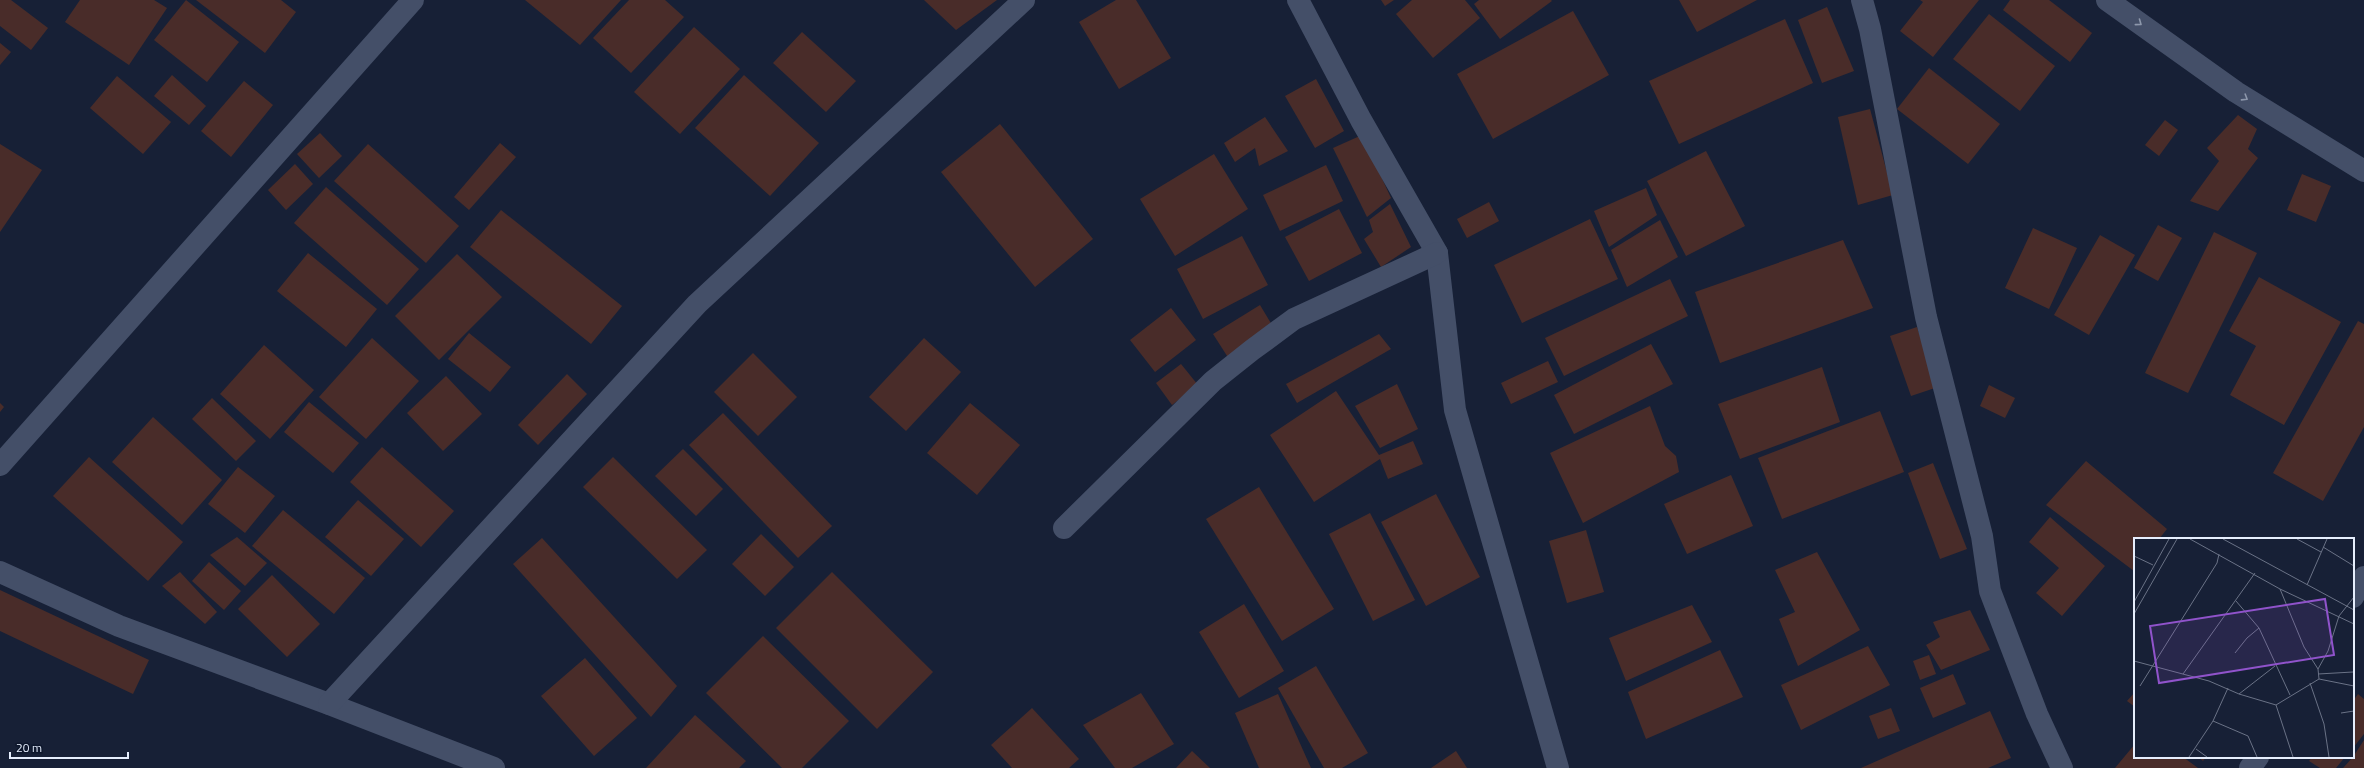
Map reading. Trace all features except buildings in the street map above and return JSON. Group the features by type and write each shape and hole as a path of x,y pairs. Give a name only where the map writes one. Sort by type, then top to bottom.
{"street":[{"path":"0,466 413,0"},
{"path":"330,704 697,304 1024,0"},
{"path":"1298,0 1361,120 1437,253 1455,410 1558,768"},
{"path":"1862,0 1870,29 1926,317 1982,536 1990,591 2037,714 2062,768"},
{"path":"2107,0 2236,92 2364,171"},
{"path":"1064,528 1213,381 1294,319 1437,253"},
{"path":"0,572 119,626 330,704 494,768"},
{"path":"2354,595 2364,577"},
{"path":"2250,768 2257,758"}]}
